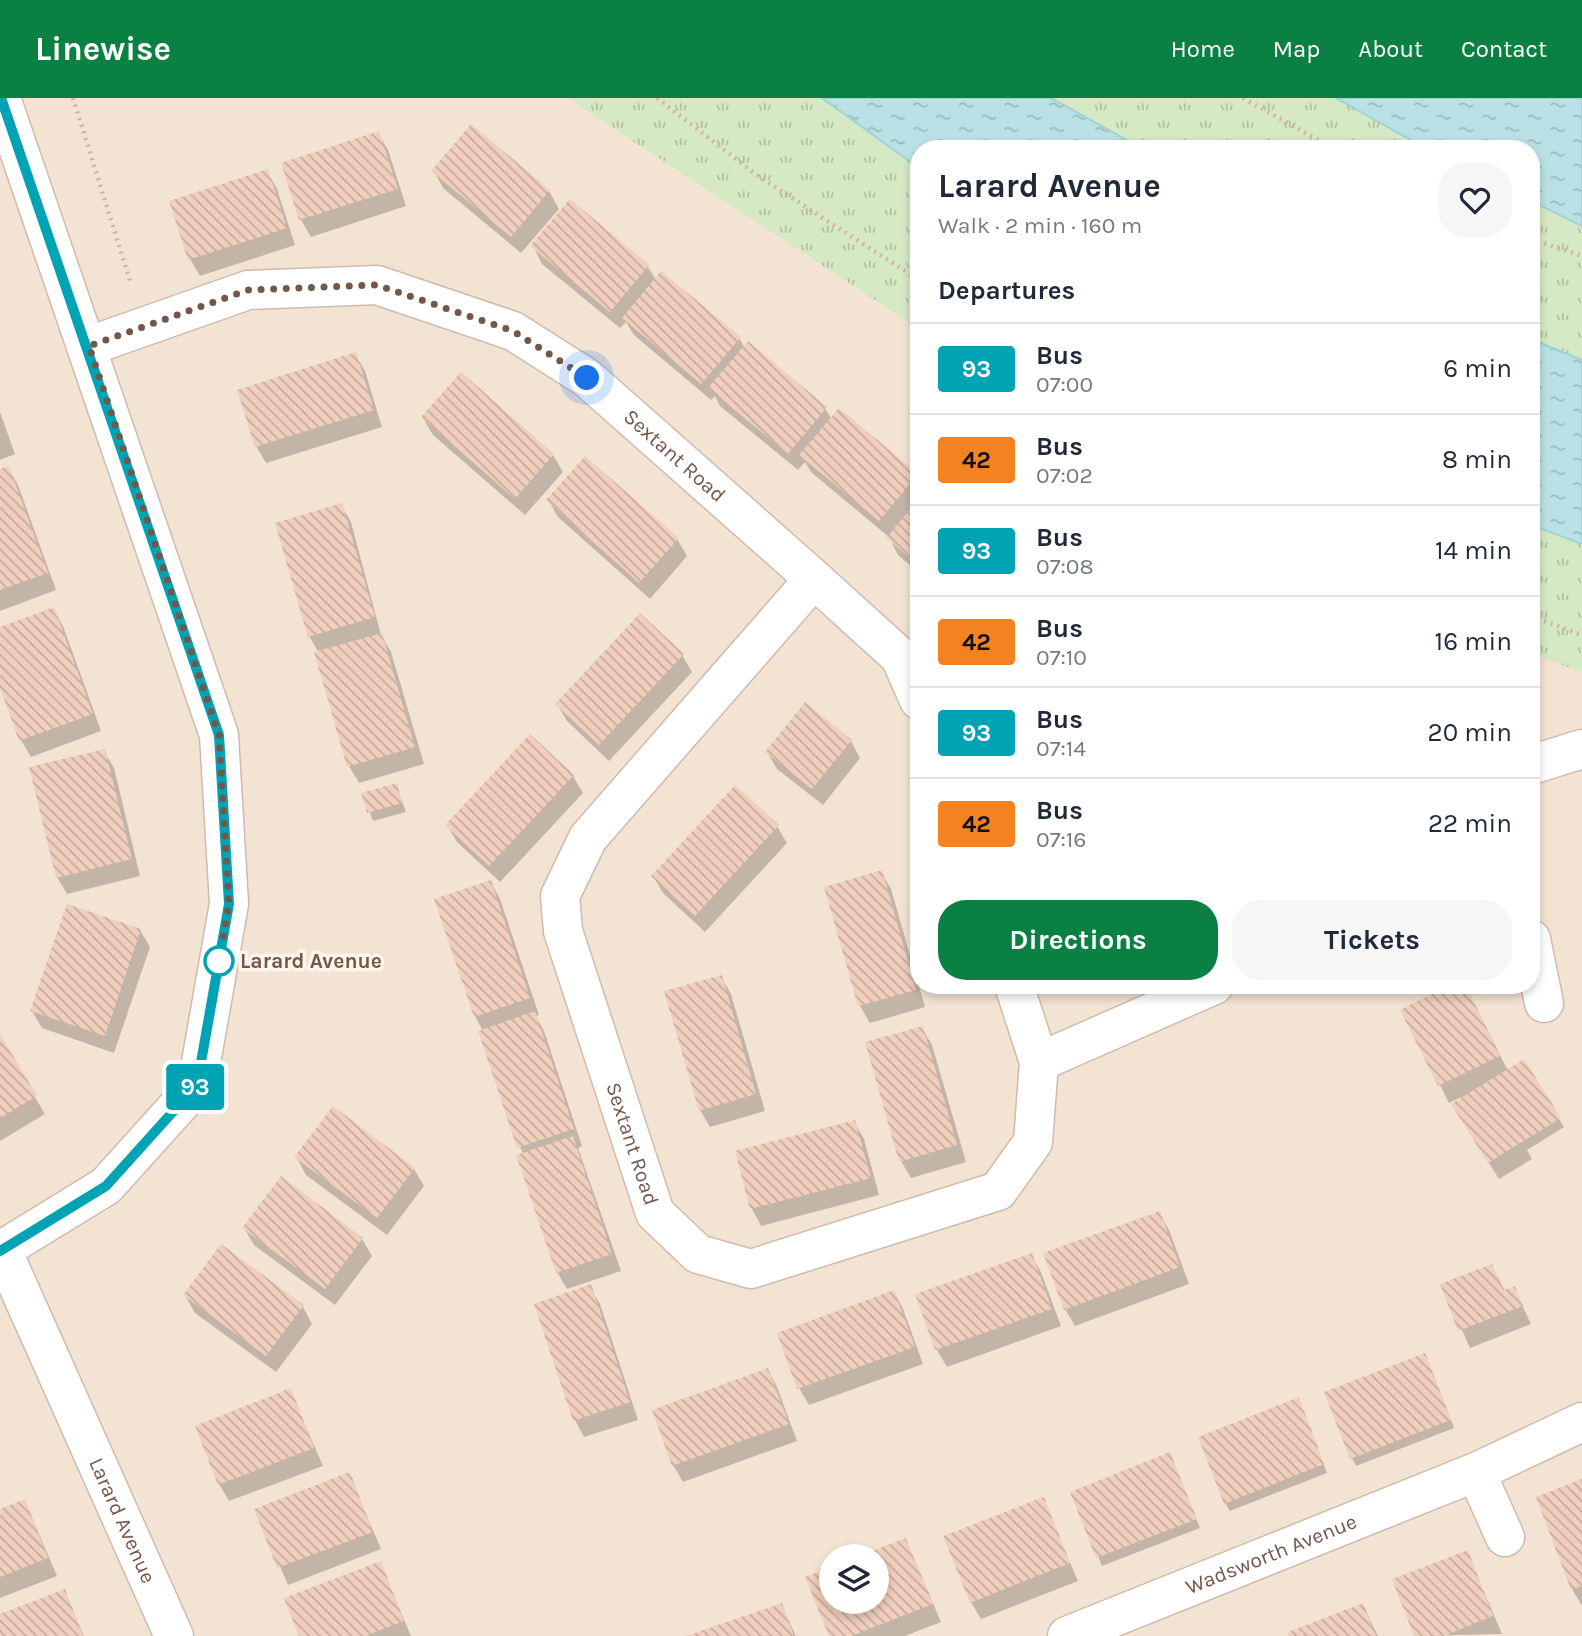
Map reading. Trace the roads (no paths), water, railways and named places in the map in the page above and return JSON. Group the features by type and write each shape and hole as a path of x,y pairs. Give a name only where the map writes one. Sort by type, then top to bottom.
{"street":[{"path":"1,98 89,346 219,735 229,904 197,1085 106,1186 1,1251"},
{"name":"Sextant Road","path":"89,346 248,290 377,285 513,331 587,378 900,657 910,680"},
{"name":"Sextant Road","path":"814,579 588,838 560,896 562,931 654,1213 698,1254 751,1269 998,1191 1033,1142 1039,1062 1017,994"},
{"path":"1540,762 1582,749"},
{"path":"1540,983 1544,1003"},
{"path":"1039,1062 1194,994"},
{"name":"Larard Avenue","path":"1,1251 174,1636"},
{"name":"Wadsworth Avenue","path":"1067,1636 1476,1472 1582,1422"},
{"path":"1476,1472 1505,1537"}],"water":[{"path":"822,98 1051,98 1127,140 910,140 910,162"},
{"path":"1336,98 1582,98 1582,226 1540,205 1540,140 1411,140"},
{"path":"1540,343 1582,360 1582,544 1540,528"}],"place":[{"name":"Larard Avenue","path":"219,961"}]}
